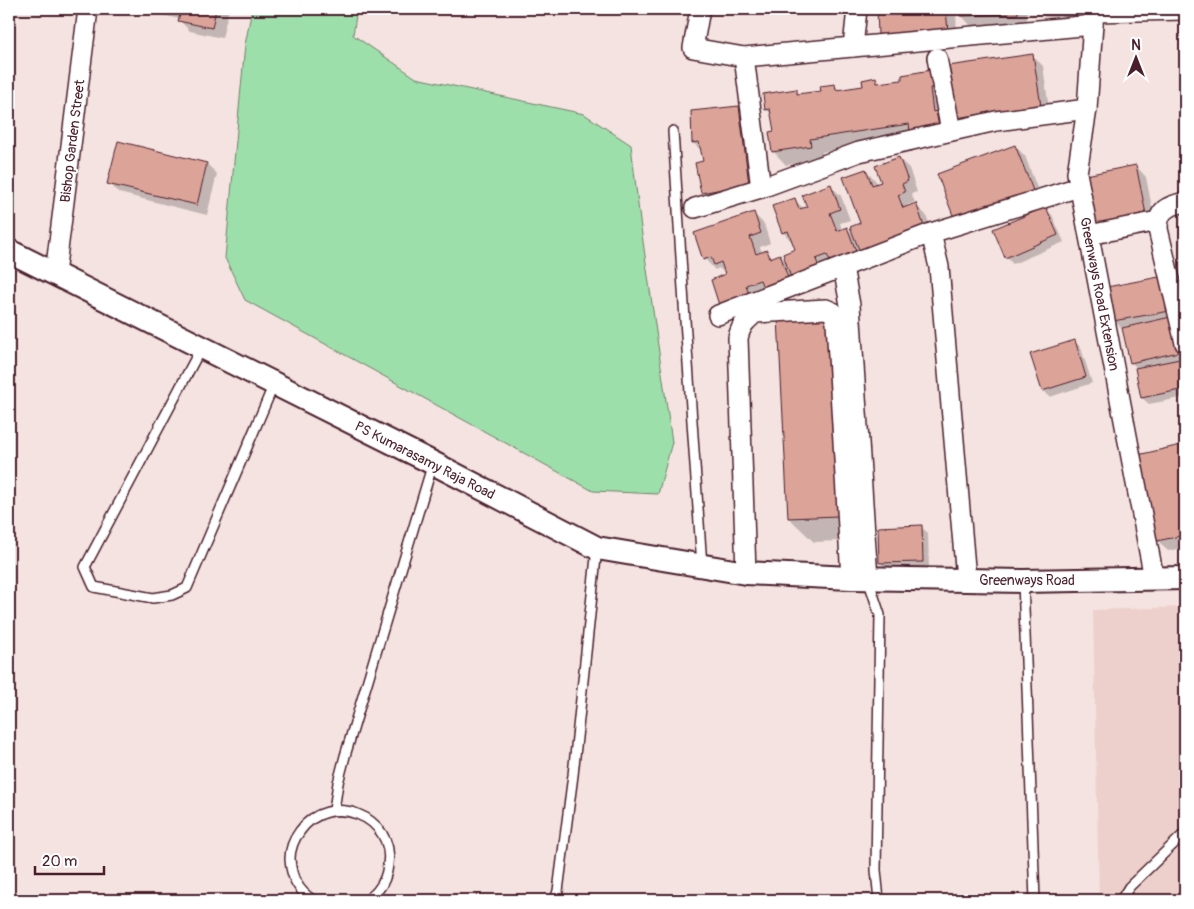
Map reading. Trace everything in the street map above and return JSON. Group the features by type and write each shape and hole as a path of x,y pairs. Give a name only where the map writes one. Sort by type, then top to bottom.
{"street":[{"name":"Bishop Garden Street","path":"55,274 88,9"},
{"path":"700,9 693,48 744,57 853,47 1093,15 1185,10"},
{"path":"853,47 857,9"},
{"name":"Greenways Road Extension","path":"1093,15 1087,109 1077,173 1154,578"},
{"path":"744,57 761,188"},
{"path":"937,58 951,131"},
{"path":"695,208 761,188 859,152 996,121 1087,109"},
{"path":"718,314 931,233 1079,187"},
{"path":"1185,202 1166,208 1161,213 1158,221 1158,229 1185,342"},
{"path":"1089,235 1158,221"},
{"path":"931,233 940,267 966,579"},
{"name":"PS Kumarasamy Raja Road","path":"9,251 433,463 597,548 746,573 859,578"},
{"path":"843,267 850,305 859,578"},
{"path":"746,573 738,338 741,327 755,313 826,309 833,312 836,322 836,346 859,578"},
{"name":"Greenways Road","path":"859,578 1023,580 1185,578"}],"lane":[{"path":"673,131 702,566"},
{"path":"201,347 85,567 94,587 153,598 172,595 187,588 274,383"},
{"path":"334,810 345,756 433,463"},
{"path":"555,900 558,891 573,775 597,548"},
{"path":"859,578 880,615 876,870 879,900"},
{"path":"1023,580 1036,900"},
{"path":"313,900 306,896 296,884 290,868 290,853 295,837 304,824 318,815 334,810 350,811 366,817 378,828 386,842 389,858 387,874 379,889 367,900"},
{"path":"1121,900 1129,887 1185,833"}],"shaded area":[{"path":"1185,607 1185,900 1099,900 1093,610"}],"green space":[{"path":"252,9 357,9 353,35 416,78 584,114 631,145 672,442 658,494 593,491 245,300 225,258 245,45"}],"building":[{"path":"167,9 216,9 212,28 178,21 181,12"},
{"path":"877,9 946,9 948,32 878,35"},
{"path":"960,9 1018,9 1018,14 960,16"},
{"path":"1037,9 1071,9 1071,13 1037,11"},
{"path":"1033,54 1041,106 955,118 948,66"},
{"path":"931,70 933,88 930,88 933,112 936,111 939,127 910,131 909,124 810,139 811,146 772,152 769,132 774,131 770,109 765,110 763,94 797,89 797,94 821,91 820,86 835,84 836,90 863,86 862,80 876,77 877,83 902,80 902,75"},
{"path":"739,106 749,184 701,193 695,163 703,161 699,142 692,143 691,111"},
{"path":"118,141 207,163 197,205 107,184"},
{"path":"1015,145 1034,193 956,223 937,174"},
{"path":"899,157 908,181 902,184 905,192 898,195 903,208 916,203 925,229 860,252 850,227 860,223 843,177 866,169 872,185 881,182 875,166"},
{"path":"1136,165 1147,219 1097,229 1086,175"},
{"path":"831,184 840,209 830,213 837,231 847,227 857,254 831,263 827,255 816,259 819,268 791,278 783,254 795,249 788,231 782,233 772,206 795,198 799,209 807,207 802,195"},
{"path":"1046,207 1058,235 1005,258 993,229"},
{"path":"754,212 761,233 750,237 756,254 767,250 770,258 780,254 789,281 764,290 760,280 746,285 749,295 719,305 711,280 725,274 721,262 714,265 711,257 703,260 694,233"},
{"path":"1164,276 1170,311 1113,321 1107,287"},
{"path":"828,316 838,516 788,518 778,318"},
{"path":"1175,316 1183,351 1130,363 1122,328"},
{"path":"1075,340 1086,377 1042,391 1030,354"},
{"path":"1185,358 1185,389 1141,398 1135,368"},
{"path":"1185,444 1185,535 1157,541 1138,455"},
{"path":"922,525 923,562 879,563 878,527"}]}
